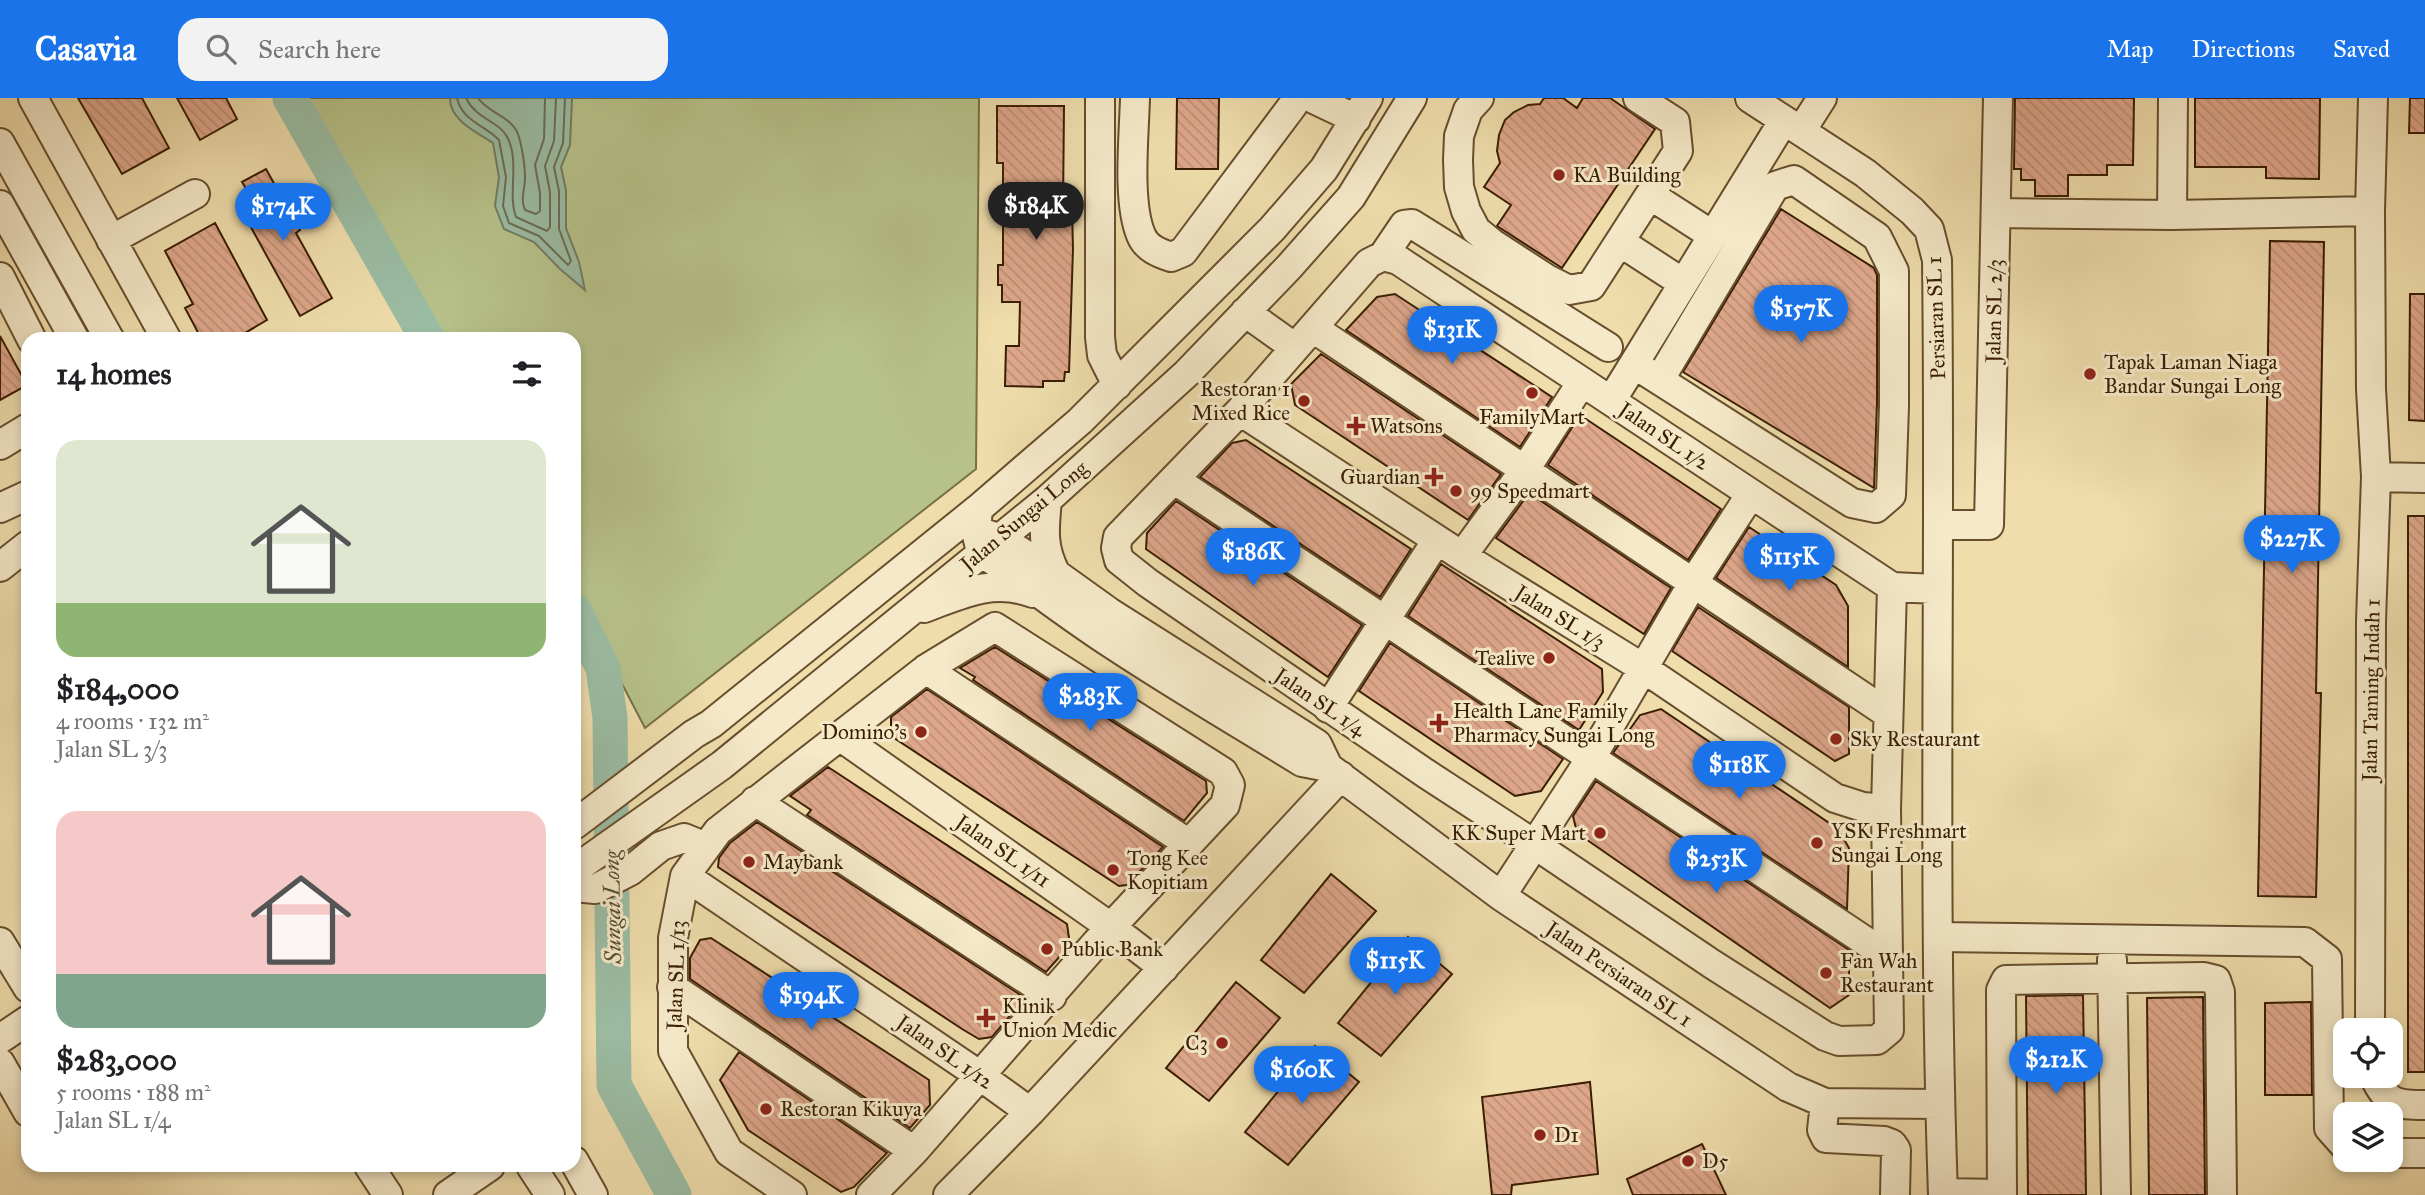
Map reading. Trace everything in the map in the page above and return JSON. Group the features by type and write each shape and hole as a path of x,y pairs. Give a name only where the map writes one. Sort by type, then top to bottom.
{"street":[{"path":"33,98 163,332"},
{"path":"1100,98 1100,337 1102,355 1117,385"},
{"path":"1135,98 1133,199 1141,237 1156,252 1171,257 1183,253 1300,100 1358,105"},
{"name":"Jalan Sungai Long","path":"581,820 721,715 978,532 1047,500 1187,373 1317,237 1351,197 1412,98"},
{"path":"1479,98 1468,110 1459,136 1459,187 1466,211 1476,230 1493,244 1569,290 1591,286 1678,151 1675,122 1638,98"},
{"name":"Persiaran SL 1","path":"1750,98 1865,173 1912,211 1929,229 1937,260 1939,1104 1943,1194"},
{"path":"1611,401 1712,235 1792,125 1822,98"},
{"name":"Jalan SL 2/3","path":"1938,525 1989,525 1998,98"},
{"path":"2172,215 2173,98"},
{"name":"Jalan Taming Indah 1","path":"2370,1018 2371,621 2376,477 2371,389 2370,211 2373,98"},
{"name":"Jalan Sungai Long","path":"582,877 614,843 722,765 903,616 1080,421 1272,229 1324,169 1358,105"},
{"path":"0,143 106,332"},
{"path":"1634,364 1852,503 1876,508 1891,495 1894,406 1894,271 1877,237 1794,180 1775,187 1660,379"},
{"path":"111,240 195,194"},
{"path":"1650,195 1712,235"},
{"path":"0,205 71,332"},
{"path":"1996,214 2172,215 2370,211"},
{"name":"Jalan SL 1/4","path":"1608,347 1412,224 1404,225 1391,258 1369,263 1240,411 1118,537 1116,548 1119,560 1328,708 1712,964 1825,1036 1839,1041 1877,1040 1889,1030 1889,957"},
{"path":"1620,242 1683,283"},
{"name":"Jalan SL 1/2","path":"1391,258 1892,587"},
{"path":"0,277 28,332"},
{"path":"1245,312 1304,338 1524,471 1887,713"},
{"path":"1462,556 1524,471 1583,382"},
{"path":"1894,406 1938,420"},
{"name":"Jalan SL 1/3","path":"1240,411 1462,556 1643,668 1835,798 1863,807 1886,809"},
{"path":"0,445 21,432"},
{"path":"2376,477 2425,478"},
{"path":"1175,480 1889,957"},
{"path":"1501,896 1591,758 1693,583 1751,494"},
{"path":"0,508 21,498"},
{"path":"903,616 980,587 1047,585 1048,558 1044,536 1047,500"},
{"name":"Jalan Persiaran SL 1","path":"978,532 1047,585 1110,612 1317,744 1335,771 1501,896 1788,1087 1825,1103 1939,1104"},
{"path":"1328,708 1437,540"},
{"path":"0,567 21,550"},
{"path":"1889,957 1886,809 1892,587 1937,589"},
{"path":"685,876 718,831 755,801 926,669 995,627 1223,772 1230,785 1225,804 1097,942 914,1151 871,1195"},
{"path":"926,669 1189,844"},
{"name":"Jalan SL 1/11","path":"841,737 1112,928 1164,968"},
{"path":"948,1195 1030,1112 1164,968 1335,771"},
{"path":"755,801 1052,996"},
{"path":"582,877 630,872 661,846 684,838 706,847"},
{"name":"Jalan SL 1/13","path":"685,876 673,938 673,1051 729,1153 792,1195"},
{"name":"Jalan SL 1/12","path":"685,876 979,1074 1030,1112"},
{"path":"1938,937 2305,942 2328,959 2329,1128 2333,1132"},
{"path":"2112,939 2116,1195"},
{"path":"0,942 21,976"},
{"path":"1943,1194 2003,1195 2001,990 2006,980 2204,977 2216,980 2220,992 2222,1195"},
{"path":"672,987 914,1151"},
{"path":"0,1039 21,1025"},
{"path":"0,1063 21,1100"},
{"path":"2379,1088 2382,1094 2398,1104 2425,1105"},
{"path":"1825,1103 1822,1130 1826,1138 1884,1141 1892,1144 1896,1150 1895,1195"},
{"path":"2403,1153 2425,1153"},
{"path":"373,1172 388,1195"},
{"path":"535,1172 550,1195"},
{"path":"580,1172 593,1195"},
{"path":"448,1195 485,1179"}],"shaded area":[{"path":"301,98 979,98 976,469 645,728 581,605 581,332 433,332"}],"water":[{"path":"450,98 572,98 570,145 561,167 566,190 566,228 579,262 585,290 534,242 504,229 495,206 499,177 493,143 459,119 451,106"}],"building":[{"path":"78,98 142,98 169,148 122,174"},
{"path":"177,98 226,98 237,119 200,140"},
{"path":"1177,98 1219,98 1218,169 1176,169"},
{"name":"KA Building","path":"1544,98 1563,98 1577,108 1583,98 1610,98 1655,129 1562,268 1497,226 1511,205 1484,187 1500,163 1497,151 1505,120 1528,105 1540,104"},
{"path":"2015,98 2134,98 2133,165 2107,165 2107,175 2068,175 2068,196 2035,196 2035,180 2021,180 2021,169 2014,169"},
{"path":"2195,98 2320,98 2319,179 2266,178 2266,167 2195,167"},
{"path":"2410,98 2425,98 2425,133 2409,133"},
{"path":"997,106 1064,106 1063,209 1072,209 1073,249 1069,372 1065,372 1064,381 1043,381 1043,387 1005,386 1006,346 1019,346 1020,302 1002,302 1002,285 998,285 998,265 1003,265 1003,163 997,163"},
{"path":"266,169 300,230 296,233 332,298 300,316 237,202 250,195 242,182"},
{"path":"1781,209 1874,268 1877,275 1874,488 1683,372"},
{"path":"215,223 267,320 247,332 198,332 185,308 193,304 165,251"},
{"path":"2270,241 2324,242 2316,693 2321,693 2316,897 2258,896"},
{"path":"1395,294 1552,397 1520,447 1346,330 1377,297"},
{"path":"2410,294 2425,294 2425,421 2409,420"},
{"path":"0,336 21,374 21,388 0,400"},
{"path":"1321,354 1501,474 1468,520 1295,405 1291,384"},
{"path":"1580,415 1721,509 1688,560 1548,465"},
{"path":"1246,440 1411,549 1380,597 1200,477 1232,443"},
{"path":"1529,493 1671,588 1644,634 1496,538"},
{"path":"1176,501 1362,625 1328,677 1146,549 1147,533"},
{"path":"2408,516 2425,516 2425,1072 2408,1072"},
{"path":"1749,527 1836,585 1848,606 1848,667 1716,578"},
{"path":"1441,564 1602,669 1603,692 1579,730 1408,616"},
{"path":"1698,607 1849,707 1849,754 1835,761 1672,651"},
{"path":"1390,643 1563,759 1541,791 1515,796 1359,691"},
{"path":"995,647 1206,781 1207,793 1184,821 973,680 975,677 960,668"},
{"path":"927,689 1163,847 1127,885 1119,886 891,736 891,717"},
{"path":"1661,709 1838,829 1849,848 1847,909 1613,753 1640,715"},
{"path":"828,767 1067,924 1070,945 1046,972 807,815 811,810 790,796"},
{"path":"1596,781 1849,950 1849,995 1830,1008 1577,833 1573,816"},
{"path":"757,822 1025,998 992,1037 979,1039 962,1029 718,867 719,858 730,843"},
{"path":"1331,874 1376,911 1304,993 1261,960"},
{"path":"1408,937 1452,974 1381,1056 1338,1023"},
{"path":"711,938 929,1080 930,1105 910,1128 690,979 690,958 700,940"},
{"name":"C3","path":"1236,982 1280,1018 1209,1101 1166,1068"},
{"path":"2083,995 2086,1195 2028,1195 2026,996"},
{"path":"2203,997 2205,1195 2149,1195 2147,998"},
{"path":"2311,1002 2312,1095 2265,1095 2265,1003"},
{"path":"1315,1046 1359,1082 1288,1165 1245,1132"},
{"path":"739,1052 887,1153 854,1187 841,1192 748,1130 720,1080"},
{"name":"D1","path":"1590,1082 1598,1174 1512,1185 1511,1195 1492,1195 1482,1097"},
{"name":"D5","path":"1702,1144 1726,1195 1633,1195 1627,1179"}],"waterway":[{"name":"Sungai Long","path":"290,98 423,332"},
{"name":"Sungai Long","path":"581,624 603,668 610,718 614,1085 674,1195"}],"place":[{"name":"KA Building","path":"1559,175"},
{"name":"Tapak Laman Niaga Bandar Sungai Long","path":"2090,374"},
{"name":"FamilyMart","path":"1532,393"},
{"name":"Restoran 1 Mixed Rice","path":"1304,401"},
{"name":"Watsons","path":"1356,426"},
{"name":"Guardian","path":"1434,477"},
{"name":"99 Speedmart","path":"1456,491"},
{"name":"Tealive","path":"1549,658"},
{"name":"Health Lane Family Pharmacy Sungai Long","path":"1439,723"},
{"name":"Domino's","path":"921,732"},
{"name":"Sky Restaurant","path":"1836,739"},
{"name":"KK Super Mart","path":"1600,833"},
{"name":"YSK Freshmart Sungai Long","path":"1817,843"},
{"name":"Maybank","path":"749,862"},
{"name":"Tong Kee Kopitiam","path":"1113,870"},
{"name":"Public Bank","path":"1047,949"},
{"name":"Fan Wah Restaurant","path":"1826,973"},
{"name":"Klinik Union Medic","path":"986,1018"},
{"name":"C3","path":"1222,1043"},
{"name":"Restoran Kikuya","path":"766,1109"},
{"name":"D1","path":"1540,1135"},
{"name":"D5","path":"1688,1161"}]}
